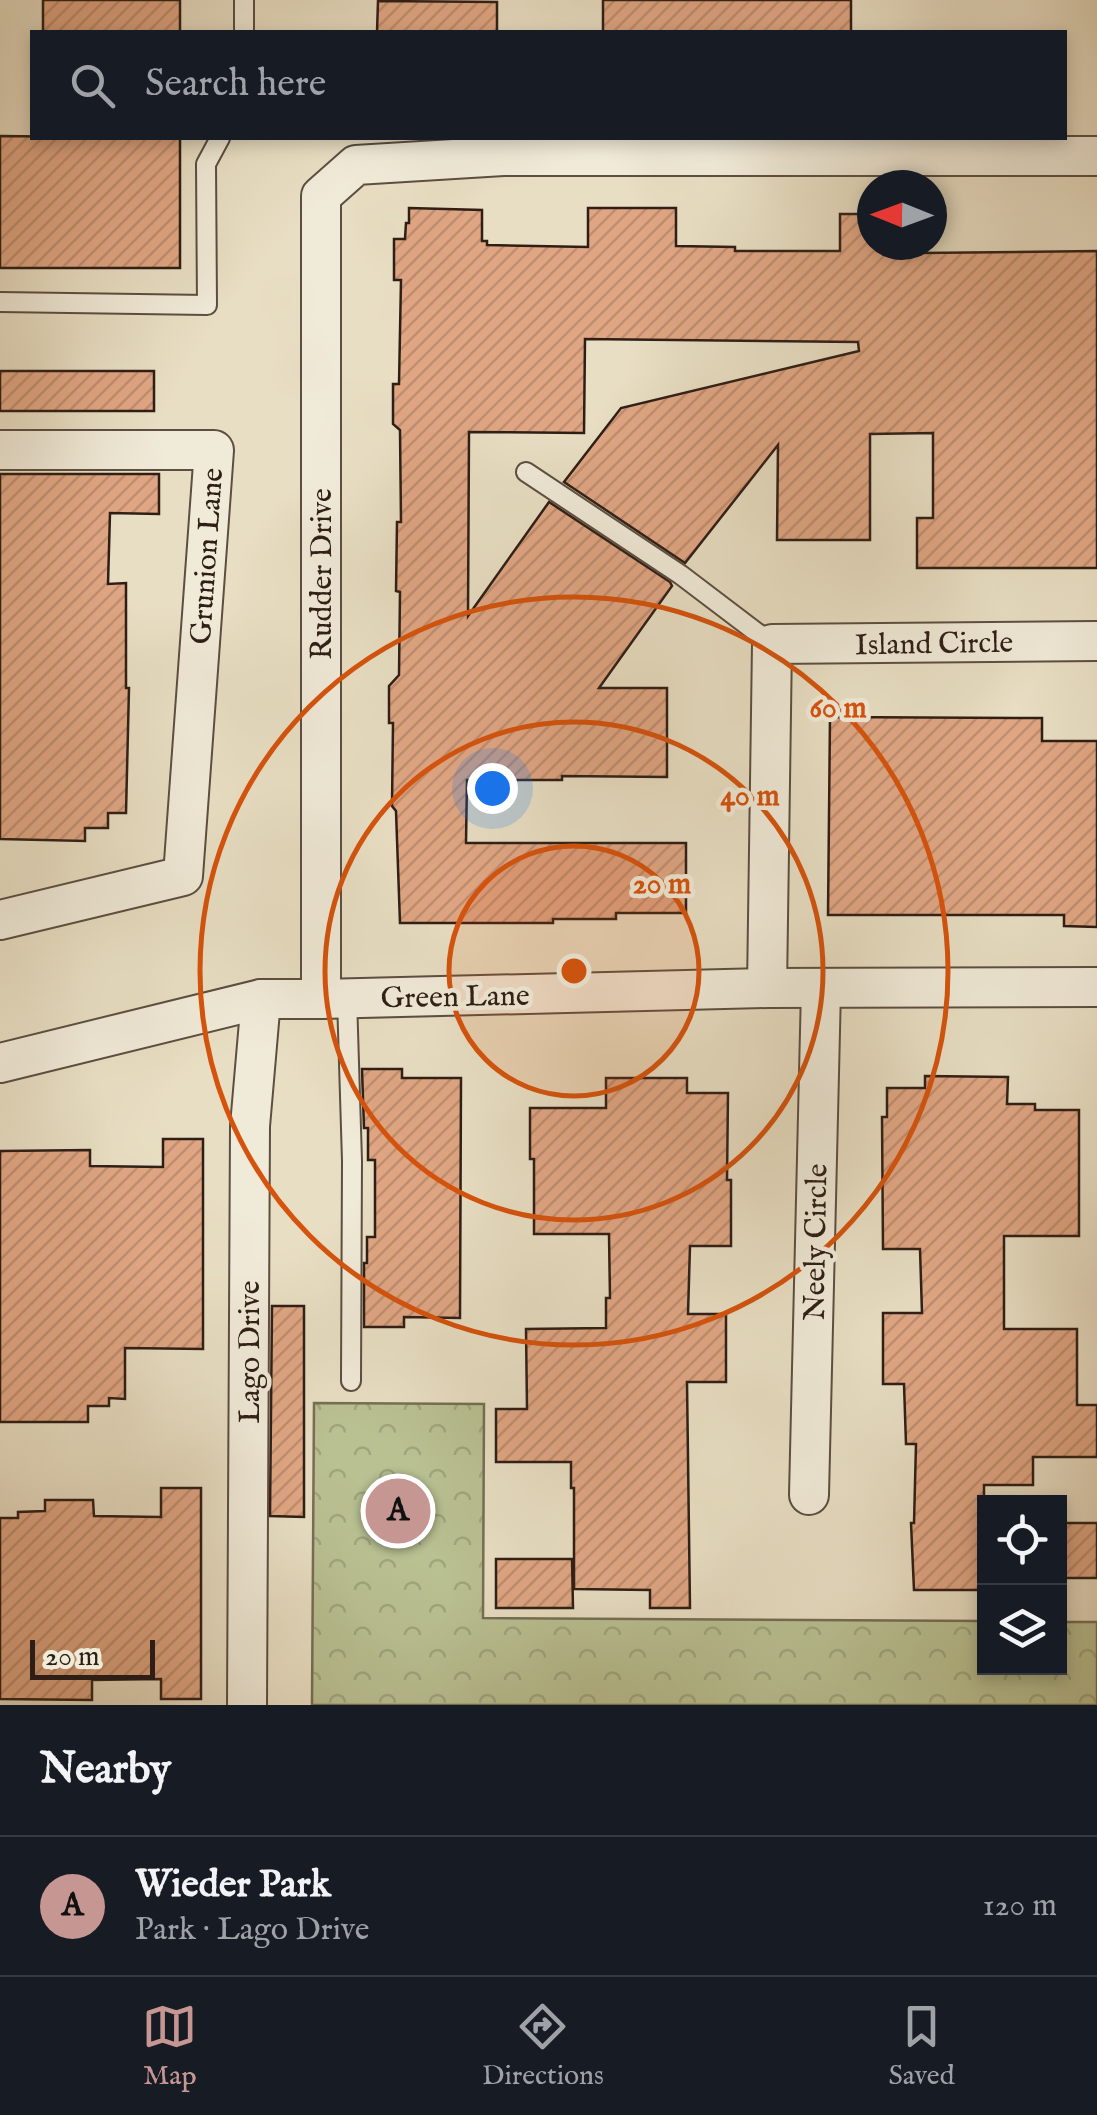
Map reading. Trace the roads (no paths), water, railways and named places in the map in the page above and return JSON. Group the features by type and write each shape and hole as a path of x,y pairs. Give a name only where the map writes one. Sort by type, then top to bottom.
{"street":[{"name":"Rudder Drive","path":"334,999 321,196 356,165 503,156 1097,156"},
{"name":"Grunion Lane","path":"0,450 214,450 183,876 0,920"},
{"name":"Island Circle","path":"772,644 1097,641"},
{"path":"767,988 772,644"},
{"name":"Green Lane","path":"0,1063 261,998 767,988 1097,987"},
{"name":"Neely Circle","path":"809,1495 821,989"},
{"name":"Lago Drive","path":"248,1705 250,1126 261,998"}],"lane":[{"path":"244,0 244,30"},
{"path":"0,302 206,305 206,164 219,140"},
{"path":"526,472 680,574 772,644"},
{"path":"334,999 352,1160 351,1380"}],"place":[{"name":"Wieder Park","path":"398,1511"}]}
